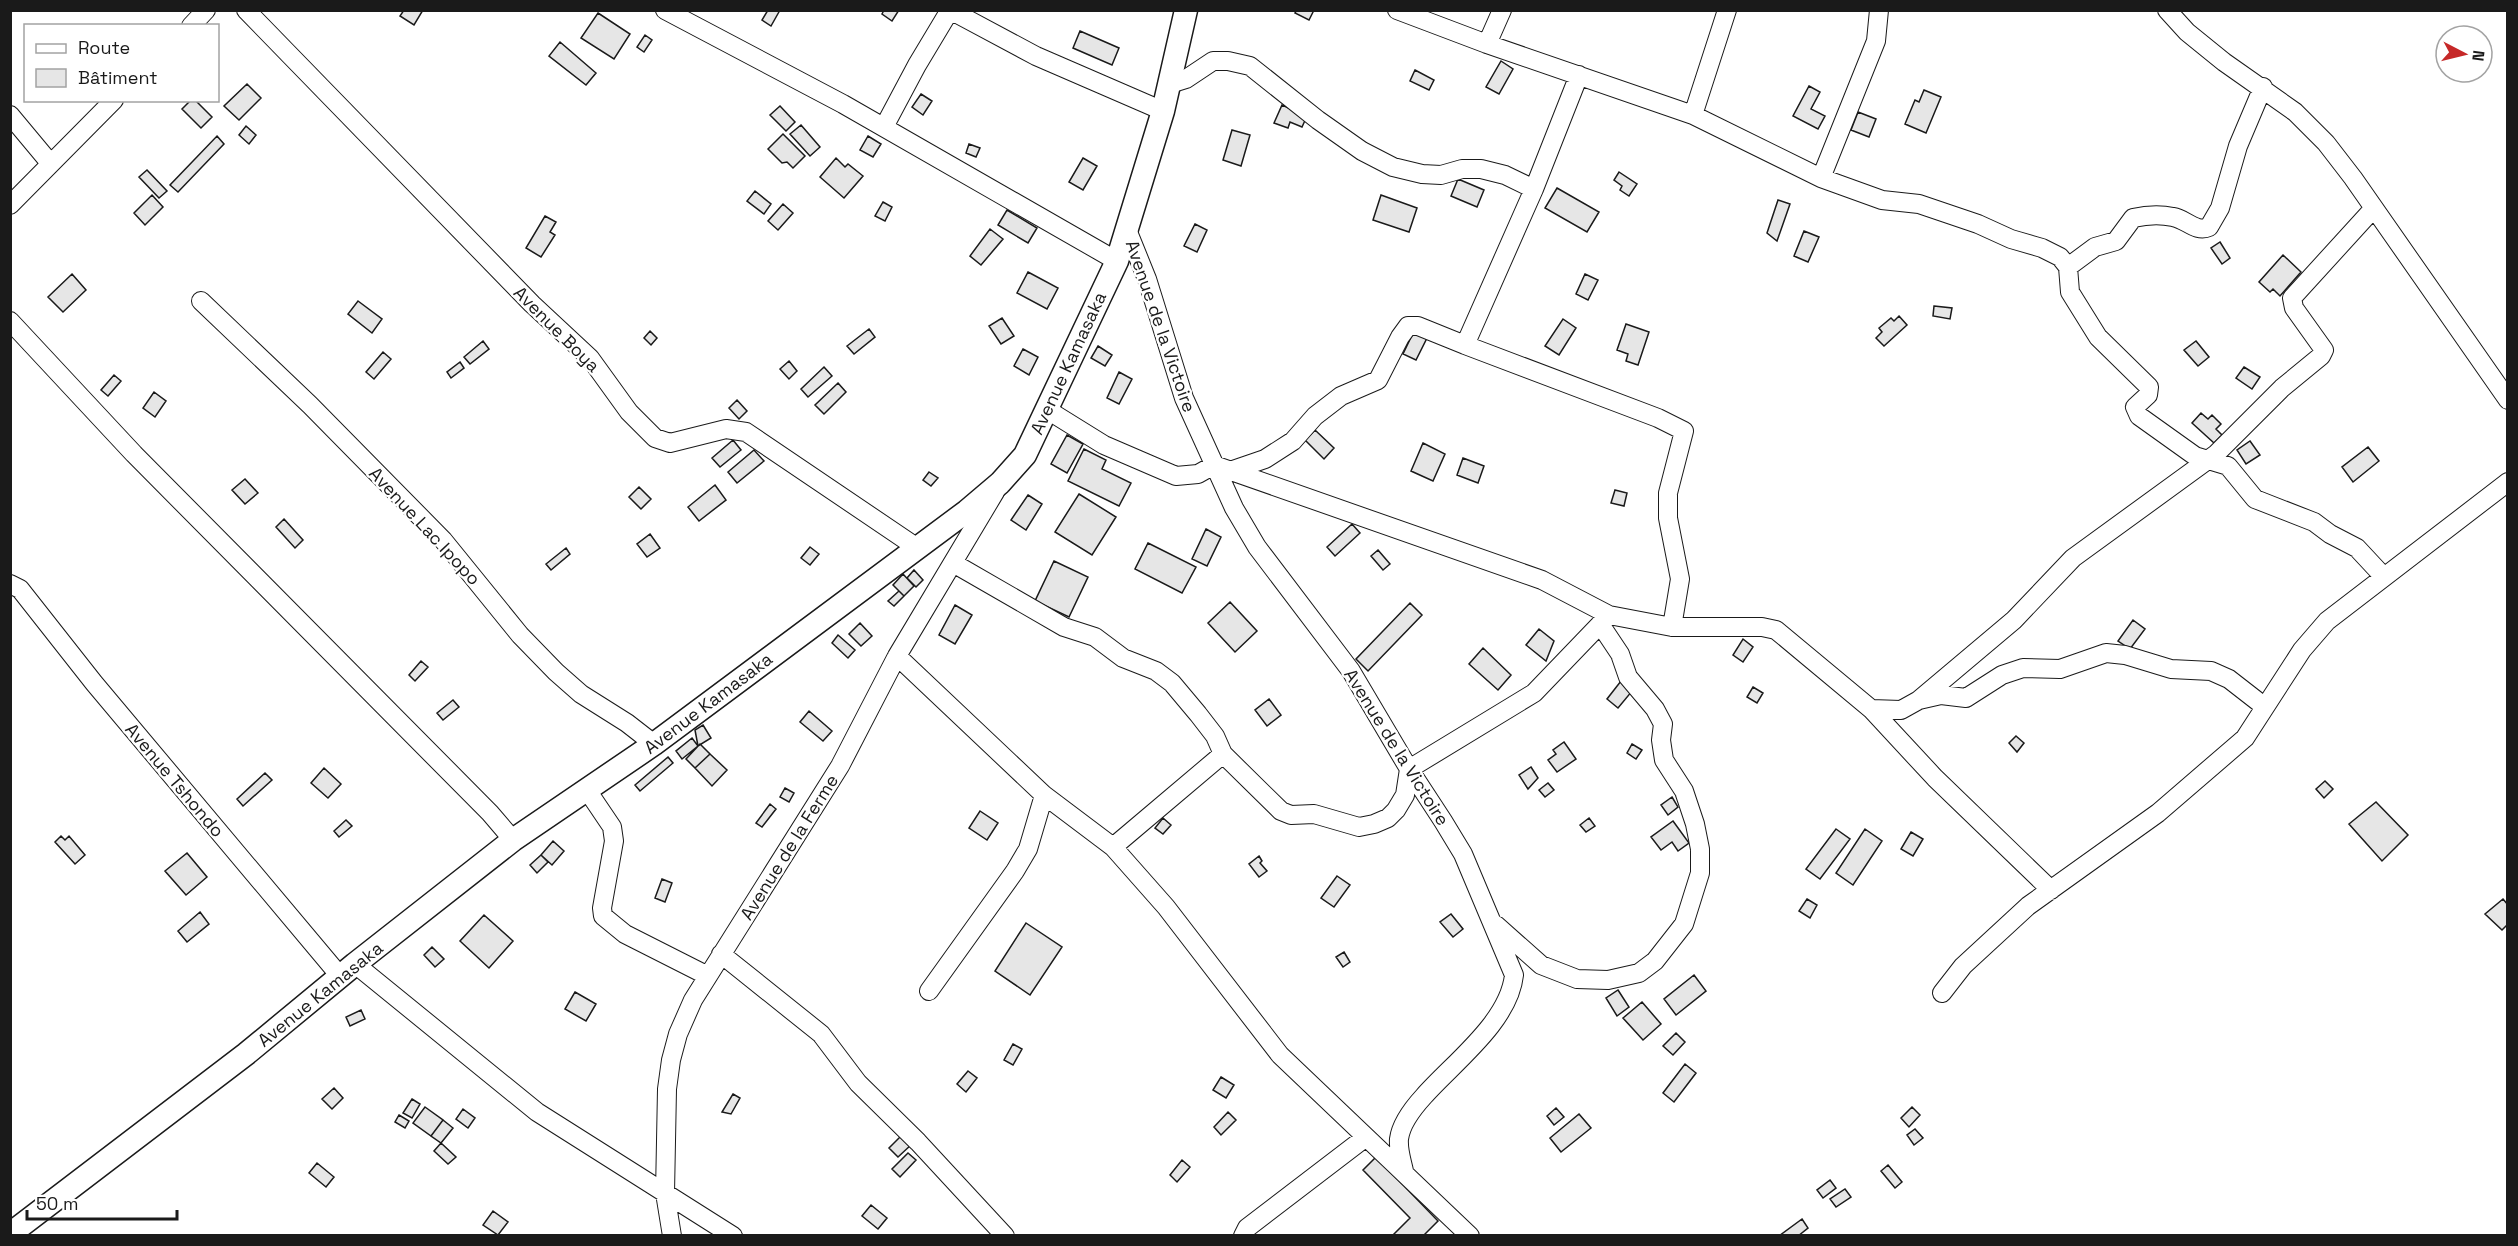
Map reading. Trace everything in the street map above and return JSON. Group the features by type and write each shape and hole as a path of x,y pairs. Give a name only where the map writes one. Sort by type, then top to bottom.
{"street":[{"path":"193,24 206,10"},
{"name":"Avenue Boya","path":"246,10 532,304 590,358 629,412 655,438 670,443 726,429 746,432 916,547"},
{"path":"665,10 884,127 1117,261"},
{"path":"884,127 916,65 950,10 1036,56 1163,111"},
{"name":"Avenue Kamasaka","path":"10,1234 246,1054 347,970 513,840 654,744 967,511 1000,483 1025,455 1117,261 1128,232 1163,111 1186,10"},
{"path":"1397,10 1487,45 1693,115 1821,178 1882,200 1918,204 1978,224 2011,239 2043,248 2060,257 2068,267 2070,292 2098,337 2149,387 2148,394 2135,407 2139,416 2195,456 2228,466 2255,499 2314,522 2330,534 2357,548 2384,577"},
{"path":"1487,45 1502,10"},
{"path":"1693,115 1727,10"},
{"path":"1821,178 1876,41 1880,10"},
{"path":"2167,10 2187,32 2224,62 2263,87 2295,112 2326,143 2508,400"},
{"path":"1170,84 1186,79 1213,61 1228,61 1250,66 1318,120 1362,151 1393,167 1422,174 1441,175 1461,169 1480,169 1505,175 1534,189"},
{"path":"1465,345 1534,189 1579,75"},
{"path":"2068,267 2095,247 2116,241 2133,218 2147,215 2174,217 2200,229 2209,227 2220,208 2238,146 2263,87"},
{"path":"10,205 112,102"},
{"path":"10,115 50,163"},
{"path":"1871,709 1901,710 1919,700 2014,620 2073,558 2207,460 2282,388 2324,353 2321,345 2294,308 2292,298 2374,208"},
{"name":"Avenue de la Victoire","path":"1128,232 1147,279 1184,398 1222,468 1234,508 1257,546 1346,663 1408,769 1463,854 1514,975 1513,986 1495,1019 1479,1039 1433,1086 1403,1123 1399,1139 1404,1171"},
{"name":"Avenue Lac Ipopo","path":"201,301 310,405 443,540 520,635 556,672 581,694 627,723 654,744"},
{"path":"10,321 134,454 474,797 513,840"},
{"path":"1046,409 1104,445 1176,476 1198,474 1265,459 1293,441 1315,416 1341,396 1378,380 1408,326 1418,326 1684,430 1668,494 1668,518 1680,579 1672,627"},
{"path":"1222,468 1542,579 1604,619 1672,627 1762,627 1776,630 1871,709 1935,778 2051,890"},
{"path":"1942,993 1963,966 2028,906 2158,813 2245,738 2302,650 2327,621 2508,482"},
{"name":"Avenue de la Ferme","path":"672,1236 665,1194 667,1089 678,1034 693,1000 708,975 840,766 897,656 1000,483"},
{"path":"953,563 1064,627 1095,637 1123,658 1156,670 1172,683 1198,714 1215,736 1222,754 1281,811 1291,815 1314,814 1330,817 1347,825 1359,827 1388,818 1396,810 1405,795 1408,769 1534,693 1604,619"},
{"name":"Avenue Tshondo","path":"10,584 20,589 94,683 347,970 537,1112 733,1236"},
{"path":"1491,920 1541,965 1576,979 1608,981 1639,973 1655,961 1684,924 1700,873 1700,849 1695,824 1684,791 1664,760 1661,740 1663,724 1655,710 1628,677 1604,619"},
{"path":"1919,700 1941,695 1966,698 2002,675 2023,668 2060,669 2106,653 2125,655 2171,669 2211,671 2229,679 2265,707"},
{"path":"897,656 1044,795 1113,847 1166,907 1280,1055 1470,1236"},
{"path":"1113,847 1222,754"},
{"path":"587,790 612,827 614,841 602,908 603,916 625,934 708,975"},
{"path":"929,992 1020,864 1028,849 1044,795"},
{"path":"721,954 821,1034 858,1083 918,1142 1005,1236"},
{"path":"1243,1236 1247,1228 1366,1137"}],"building":[{"path":"404,10 423,10 414,25 400,16"},
{"path":"768,10 780,10 771,26 762,20"},
{"path":"884,10 899,10 892,21 882,14"},
{"path":"1297,10 1314,10 1309,20 1295,13"},
{"path":"598,13 630,34 614,59 581,38"},
{"path":"1080,31 1119,48 1112,65 1073,48"},
{"path":"645,35 652,40 644,52 637,47"},
{"path":"560,42 596,73 586,85 549,56"},
{"path":"1501,61 1513,69 1499,94 1486,87"},
{"path":"1415,70 1434,80 1429,90 1410,81"},
{"path":"247,84 261,98 239,120 224,106"},
{"path":"1809,86 1820,92 1811,109 1825,116 1818,129 1793,116"},
{"path":"1924,90 1941,97 1926,133 1905,124 1915,100 1919,102"},
{"path":"921,94 932,101 923,115 912,107"},
{"path":"189,102 197,102 212,117 201,128 182,109"},
{"path":"1282,105 1307,116 1302,127 1290,122 1288,128 1274,123"},
{"path":"780,106 795,122 786,131 770,115"},
{"path":"1858,112 1876,119 1869,137 1851,130"},
{"path":"801,125 820,147 810,156 790,134"},
{"path":"246,126 256,135 249,144 239,135"},
{"path":"1232,130 1250,135 1241,166 1223,160"},
{"path":"783,134 805,156 793,168 787,162 782,163 768,149"},
{"path":"217,136 224,144 178,192 170,185"},
{"path":"868,136 881,144 873,157 860,150"},
{"path":"969,144 980,148 976,157 966,153"},
{"path":"836,158 845,167 848,164 863,176 844,198 820,177"},
{"path":"1083,158 1097,166 1083,190 1069,182"},
{"path":"147,170 167,191 159,198 139,177"},
{"path":"1619,172 1637,184 1629,196 1620,190 1622,186 1614,180"},
{"path":"1458,179 1484,190 1477,207 1451,196"},
{"path":"1557,188 1599,212 1587,232 1545,208"},
{"path":"755,191 771,204 764,214 747,201"},
{"path":"152,195 163,207 145,225 134,213"},
{"path":"1381,195 1417,208 1409,232 1373,220"},
{"path":"1778,200 1790,204 1777,241 1767,233"},
{"path":"883,202 892,207 885,221 875,216"},
{"path":"783,204 793,213 778,230 768,221"},
{"path":"1007,210 1037,228 1028,243 998,225"},
{"path":"545,216 556,222 550,232 555,235 541,257 526,248"},
{"path":"1195,224 1207,230 1197,252 1184,246"},
{"path":"990,229 1003,239 981,265 970,256"},
{"path":"1804,231 1819,237 1808,262 1794,256"},
{"path":"2220,242 2230,258 2222,264 2211,248"},
{"path":"2283,255 2301,272 2280,296 2273,289 2270,292 2259,282"},
{"path":"1028,272 1058,288 1047,309 1017,293"},
{"path":"72,274 86,290 63,312 48,297"},
{"path":"1585,274 1598,280 1588,300 1576,294"},
{"path":"358,301 382,319 372,333 348,314"},
{"path":"1934,306 1952,308 1950,319 1933,316"},
{"path":"1899,316 1907,325 1884,346 1876,338 1882,332 1879,328 1891,318 1894,321"},
{"path":"1002,318 1014,336 1001,344 989,326"},
{"path":"1563,319 1576,328 1559,355 1545,346"},
{"path":"1626,324 1649,332 1638,365 1626,361 1628,354 1617,350"},
{"path":"869,329 875,337 854,354 847,346"},
{"path":"650,331 657,338 651,345 644,338"},
{"path":"1414,331 1427,338 1416,360 1403,354"},
{"path":"483,341 489,349 470,364 464,357"},
{"path":"2196,341 2209,357 2198,366 2184,350"},
{"path":"1098,346 1112,355 1105,366 1091,358"},
{"path":"1023,349 1038,357 1029,375 1014,366"},
{"path":"383,352 391,359 374,379 366,372"},
{"path":"789,361 797,371 789,379 780,369"},
{"path":"460,362 464,368 451,378 447,372"},
{"path":"824,367 832,376 808,397 801,389"},
{"path":"2244,367 2260,377 2252,389 2236,378"},
{"path":"1119,372 1132,379 1119,404 1107,398"},
{"path":"114,375 121,381 108,396 101,390"},
{"path":"838,383 846,392 824,414 815,405"},
{"path":"154,392 166,401 155,417 143,408"},
{"path":"737,400 747,411 739,419 729,408"},
{"path":"2201,413 2208,419 2212,415 2221,424 2216,429 2222,435 2214,443 2192,423"},
{"path":"1315,430 1334,448 1324,459 1305,440"},
{"path":"1067,435 1083,444 1067,473 1051,464"},
{"path":"733,440 741,450 720,467 712,458"},
{"path":"2250,441 2260,455 2246,464 2237,450"},
{"path":"1423,443 1445,454 1433,481 1411,471"},
{"path":"2368,447 2379,461 2353,482 2342,467"},
{"path":"1084,449 1106,460 1102,469 1131,483 1119,506 1068,481"},
{"path":"754,450 764,461 737,483 728,472"},
{"path":"1463,458 1484,466 1478,483 1457,475"},
{"path":"929,472 938,478 931,486 923,480"},
{"path":"245,479 258,493 245,504 232,490"},
{"path":"715,485 726,500 699,521 688,507"},
{"path":"639,487 651,499 641,509 629,497"},
{"path":"1615,490 1627,493 1624,506 1611,503"},
{"path":"1079,494 1116,517 1092,555 1055,532"},
{"path":"1028,495 1042,504 1026,530 1011,520"},
{"path":"284,519 303,540 295,548 276,527"},
{"path":"1352,524 1360,533 1335,556 1327,547"},
{"path":"1206,529 1221,537 1207,566 1192,559"},
{"path":"650,534 660,548 647,557 637,544"},
{"path":"1148,543 1196,567 1182,593 1135,569"},
{"path":"810,547 819,554 810,565 801,558"},
{"path":"566,548 570,554 551,570 546,564"},
{"path":"1378,550 1390,564 1383,570 1371,556"},
{"path":"1054,561 1088,577 1069,617 1035,601"},
{"path":"914,570 923,580 916,587 907,578"},
{"path":"903,574 914,586 904,596 893,585"},
{"path":"899,591 904,596 894,606 888,601"},
{"path":"1230,602 1257,631 1235,652 1208,623"},
{"path":"1410,603 1422,615 1368,671 1356,659"},
{"path":"955,605 972,615 955,644 939,635"},
{"path":"2133,620 2145,629 2130,649 2118,641"},
{"path":"860,623 872,636 861,646 849,634"},
{"path":"1539,629 1554,641 1546,661 1526,645"},
{"path":"838,635 855,650 848,658 832,643"},
{"path":"1743,639 1753,647 1743,662 1733,655"},
{"path":"1483,648 1511,675 1498,690 1469,664"},
{"path":"421,661 428,667 415,681 409,675"},
{"path":"1621,681 1633,690 1618,708 1607,699"},
{"path":"1753,687 1763,693 1757,703 1747,697"},
{"path":"1269,699 1281,715 1267,726 1255,710"},
{"path":"453,700 459,707 443,720 437,713"},
{"path":"809,711 832,731 823,741 800,722"},
{"path":"703,725 711,738 698,746 695,730"},
{"path":"2016,736 2024,743 2017,752 2009,743"},
{"path":"692,738 698,746 682,759 676,751"},
{"path":"1564,742 1576,759 1557,772 1548,760 1556,754 1553,750"},
{"path":"700,744 710,754 695,768 686,759"},
{"path":"1632,744 1642,750 1636,759 1627,753"},
{"path":"710,754 727,770 712,786 695,768"},
{"path":"668,757 673,763 640,791 635,785"},
{"path":"1531,767 1538,778 1528,789 1519,775"},
{"path":"324,768 341,784 328,798 311,783"},
{"path":"265,773 272,780 243,806 237,799"},
{"path":"2325,781 2333,789 2324,798 2316,789"},
{"path":"1548,783 1554,790 1545,797 1539,790"},
{"path":"785,788 794,793 789,802 780,797"},
{"path":"1672,797 1678,807 1668,815 1661,805"},
{"path":"2376,802 2408,835 2382,861 2349,824"},
{"path":"770,804 776,809 762,827 756,823"},
{"path":"980,811 998,823 987,840 969,828"},
{"path":"1163,818 1171,825 1163,834 1155,828"},
{"path":"1589,818 1595,826 1586,832 1580,825"},
{"path":"346,820 352,826 339,837 334,831"},
{"path":"1673,821 1689,843 1678,851 1672,842 1661,850 1651,837"},
{"path":"1836,829 1850,839 1820,879 1806,869"},
{"path":"1865,829 1882,841 1853,885 1836,873"},
{"path":"1911,832 1923,839 1913,856 1901,849"},
{"path":"61,836 65,840 69,836 85,855 75,864 55,842"},
{"path":"553,841 564,851 552,865 541,855"},
{"path":"187,853 207,877 186,895 165,871"},
{"path":"541,855 548,862 537,873 530,865"},
{"path":"1259,856 1262,861 1260,863 1267,871 1259,877 1249,864"},
{"path":"1337,876 1350,885 1334,907 1321,898"},
{"path":"662,879 672,883 665,902 655,898"},
{"path":"1807,899 1817,905 1810,918 1799,911"},
{"path":"2503,899 2508,905 2508,924 2502,930 2485,914"},
{"path":"200,912 209,924 187,942 178,931"},
{"path":"1451,914 1463,929 1453,937 1440,922"},
{"path":"484,915 513,941 489,968 460,941"},
{"path":"1026,923 1062,947 1030,995 995,971"},
{"path":"432,947 444,959 435,967 424,955"},
{"path":"1344,952 1350,962 1343,967 1336,957"},
{"path":"1694,975 1706,991 1676,1015 1664,999"},
{"path":"1618,990 1629,1007 1617,1016 1606,998"},
{"path":"575,992 596,1004 586,1021 565,1009"},
{"path":"1642,1002 1661,1024 1643,1040 1623,1018"},
{"path":"361,1010 365,1019 350,1026 346,1017"},
{"path":"1676,1033 1685,1042 1673,1055 1663,1046"},
{"path":"1013,1044 1022,1049 1013,1065 1004,1060"},
{"path":"1685,1064 1696,1073 1674,1102 1663,1093"},
{"path":"968,1071 977,1078 966,1092 957,1084"},
{"path":"1221,1077 1234,1085 1226,1098 1213,1090"},
{"path":"334,1088 343,1098 332,1109 322,1099"},
{"path":"733,1094 740,1098 731,1114 722,1112"},
{"path":"412,1099 420,1104 412,1118 403,1113"},
{"path":"425,1107 443,1120 431,1136 413,1123"},
{"path":"1912,1107 1920,1115 1909,1127 1901,1118"},
{"path":"1556,1108 1564,1117 1554,1125 1547,1116"},
{"path":"463,1109 475,1118 468,1128 456,1119"},
{"path":"1228,1112 1236,1120 1221,1135 1214,1127"},
{"path":"1579,1114 1591,1128 1561,1152 1550,1138"},
{"path":"399,1115 409,1121 405,1128 395,1122"},
{"path":"443,1120 453,1128 441,1143 431,1136"},
{"path":"1915,1129 1923,1138 1914,1145 1907,1135"},
{"path":"903,1134 912,1144 898,1157 889,1148"},
{"path":"441,1143 456,1157 448,1164 434,1151"},
{"path":"908,1153 916,1160 900,1177 892,1169"},
{"path":"1376,1157 1438,1221 1423,1236 1392,1236 1410,1218 1363,1170"},
{"path":"1182,1160 1190,1167 1177,1182 1170,1175"},
{"path":"317,1163 334,1177 326,1187 309,1173"},
{"path":"1888,1165 1902,1182 1895,1188 1881,1171"},
{"path":"1830,1180 1836,1188 1823,1198 1817,1190"},
{"path":"1845,1189 1851,1197 1836,1207 1830,1199"},
{"path":"871,1205 887,1218 878,1229 862,1216"},
{"path":"493,1211 508,1222 498,1235 483,1225"},
{"path":"1802,1219 1808,1228 1798,1236 1779,1236"}]}
